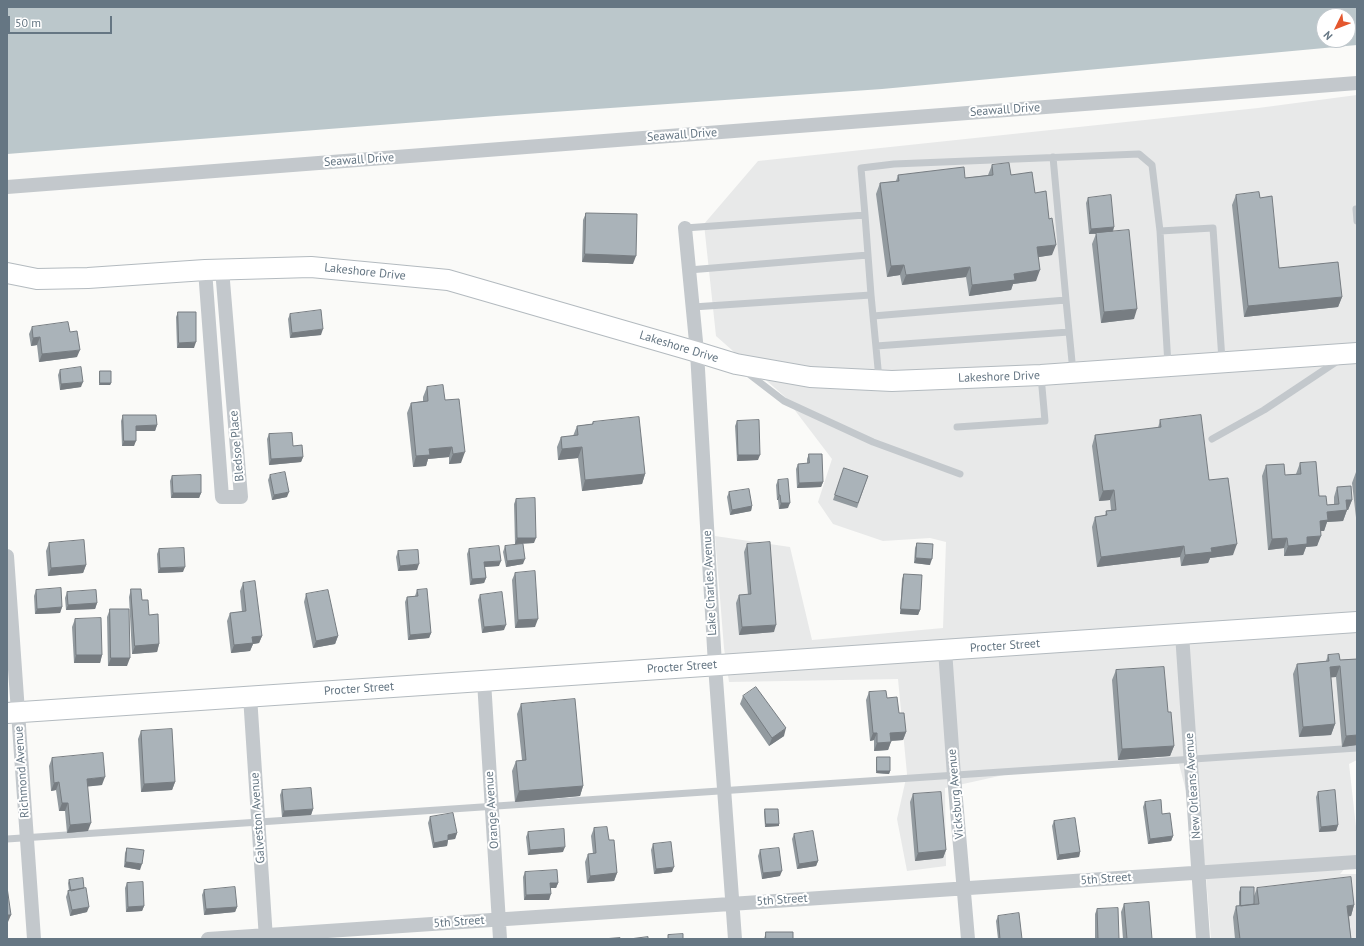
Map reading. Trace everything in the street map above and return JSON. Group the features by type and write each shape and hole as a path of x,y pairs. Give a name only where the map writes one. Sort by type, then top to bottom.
{"street":[{"name":"Seawall Drive","path":"7,188 1357,83"},
{"name":"Lake Charles Avenue","path":"685,228 693,307 715,665 735,939"},
{"name":"Lakeshore Drive","path":"7,273 37,279 88,278 214,269 311,267 448,280 736,364 810,377 879,380 1041,375 1352,354"},
{"name":"Bledsoe Place","path":"214,269 241,497 222,497 214,269"},
{"name":"Richmond Avenue","path":"7,556 12,712 26,838 34,939"},
{"name":"Procter Street","path":"12,712 1357,622"},
{"name":"New Orleans Avenue","path":"1182,634 1203,939"},
{"name":"Vicksburg Avenue","path":"945,650 968,939"},
{"name":"Orange Avenue","path":"484,680 500,939"},
{"name":"Galveston Avenue","path":"250,696 266,937"},
{"name":"5th Street","path":"208,939 266,937 499,919 1357,862"}],"lane":[{"path":"879,380 861,168 894,164 1139,154 1152,165 1160,232 1168,367"},
{"path":"1053,157 1073,373"},
{"path":"1356,209 1357,221"},
{"path":"685,228 865,215"},
{"path":"1160,232 1213,228 1222,363"},
{"path":"689,270 868,255"},
{"path":"693,307 871,295"},
{"path":"873,316 1066,300"},
{"path":"876,346 1069,332"},
{"path":"1212,439 1264,410 1352,354"},
{"path":"736,364 784,401 873,442 960,474"},
{"path":"958,427 1045,421 1041,375"},
{"path":"7,839 1357,748"}],"shaded area":[{"path":"7,7 1357,7 1357,45 1356,8 1316,8 1316,48 1325,48 882,89 496,116 7,154"},
{"path":"1357,95 1357,760 1349,764 1357,836 1357,855 1340,874 1357,874 1357,939 1211,939 1205,864 1179,764 1049,765 945,788 946,866 907,871 897,819 907,774 898,679 729,682 724,648 715,536 790,547 812,640 943,628 946,542 930,538 883,541 833,524 818,502 832,459 784,396 716,336 704,224 758,161 1258,108"}],"building":[{"path":"1009,163 1011,175 1032,172 1035,193 1046,191 1049,219 1052,218 1056,245 1037,247 1040,270 1014,274 1015,280 972,285 970,267 906,275 904,265 891,266 880,183 899,181 898,175 964,167 965,178 993,175 992,165"},
{"path":"1259,192 1260,198 1272,196 1279,268 1338,262 1342,297 1248,306 1236,195"},
{"path":"1111,195 1114,227 1091,229 1088,198"},
{"path":"586,213 637,214 636,256 585,254"},
{"path":"1129,230 1137,309 1104,312 1096,233"},
{"path":"321,310 323,329 292,333 290,314"},
{"path":"178,312 196,312 196,342 179,343"},
{"path":"68,322 70,332 77,331 80,350 42,354 40,337 33,338 32,327"},
{"path":"81,367 83,382 61,384 60,370"},
{"path":"100,371 111,371 111,383 100,383"},
{"path":"443,385 445,400 459,399 465,452 453,454 452,447 429,449 430,455 416,456 411,403 428,401 427,387"},
{"path":"123,415 156,415 157,425 136,426 136,441 124,441"},
{"path":"1201,415 1209,480 1228,478 1237,544 1211,548 1212,552 1185,555 1184,546 1101,557 1095,517 1107,515 1106,511 1116,510 1114,490 1103,491 1095,435 1161,427 1160,420"},
{"path":"639,417 645,474 585,480 582,447 562,449 561,437 578,435 577,426 593,424 593,422"},
{"path":"759,420 760,455 738,455 737,421"},
{"path":"292,433 293,446 302,445 303,457 271,459 269,434"},
{"path":"809,454 822,454 823,482 799,483 798,464 809,463"},
{"path":"1316,462 1319,496 1326,496 1327,505 1339,504 1337,487 1351,486 1352,500 1346,500 1347,510 1327,512 1328,520 1320,521 1321,536 1307,537 1307,544 1288,546 1287,538 1272,539 1266,465 1284,464 1285,475 1301,474 1300,463"},
{"path":"844,468 868,476 858,503 835,495"},
{"path":"285,472 289,492 274,495 270,475"},
{"path":"201,475 201,493 173,493 172,476"},
{"path":"788,479 790,503 781,503 778,480"},
{"path":"749,489 752,506 732,510 729,492"},
{"path":"535,498 536,538 517,538 516,499"},
{"path":"84,540 86,565 51,568 49,543"},
{"path":"770,542 776,625 742,627 739,595 751,594 747,544"},
{"path":"917,543 933,544 932,559 916,558"},
{"path":"523,544 525,559 507,561 505,546"},
{"path":"499,546 501,561 484,562 486,578 472,579 469,549"},
{"path":"184,548 185,567 160,568 159,549"},
{"path":"418,550 419,564 400,566 398,551"},
{"path":"535,571 538,619 518,620 515,573"},
{"path":"904,574 922,575 920,610 901,609"},
{"path":"255,581 262,636 252,637 253,643 234,645 230,613 246,611 243,583"},
{"path":"61,588 62,607 37,609 36,590"},
{"path":"131,589 141,589 142,600 148,600 149,615 158,614 159,644 135,646"},
{"path":"427,589 431,633 410,635 407,597 418,596 417,590"},
{"path":"96,590 97,603 68,605 67,592"},
{"path":"328,590 338,636 316,641 306,594"},
{"path":"502,592 506,625 484,627 480,595"},
{"path":"110,609 129,609 130,658 111,658"},
{"path":"101,618 102,655 76,655 75,619"},
{"path":"1339,654 1340,660 1357,659 1357,735 1346,736 1340,666 1330,667 1335,724 1303,727 1297,664 1329,661 1328,655"},
{"path":"1164,667 1168,712 1171,712 1174,746 1122,749 1116,670"},
{"path":"756,687 786,728 772,738 743,696"},
{"path":"886,691 887,698 897,697 899,713 904,713 906,732 890,733 891,742 877,743 877,733 873,733 869,692"},
{"path":"575,699 583,786 519,791 516,761 526,760 521,704"},
{"path":"172,729 175,782 144,784 141,731"},
{"path":"103,753 105,777 87,779 91,823 70,825 68,803 62,803 59,782 54,783 52,758"},
{"path":"877,757 890,757 890,771 877,771"},
{"path":"311,788 313,809 284,811 282,790"},
{"path":"1335,790 1338,825 1321,827 1318,792"},
{"path":"941,792 946,850 918,853 913,794"},
{"path":"1161,800 1162,814 1170,813 1173,836 1150,839 1145,802"},
{"path":"765,809 778,809 779,824 766,824"},
{"path":"453,813 457,833 448,835 448,840 434,843 430,817"},
{"path":"1075,818 1080,852 1059,855 1054,821"},
{"path":"607,827 609,840 614,840 617,873 590,876 588,854 596,853 594,828"},
{"path":"564,829 565,847 530,850 528,832"},
{"path":"813,831 818,861 799,864 794,834"},
{"path":"671,842 674,867 656,869 653,844"},
{"path":"127,848 144,850 142,864 126,862"},
{"path":"779,848 782,871 763,873 760,850"},
{"path":"557,870 558,883 550,883 551,894 526,895 525,872"},
{"path":"1351,877 1354,905 1347,906 1351,939 1240,939 1236,906 1259,904 1257,888"},
{"path":"83,878 84,888 71,891 69,880"},
{"path":"143,882 144,906 128,907 127,883"},
{"path":"7,887 11,915 7,915"},
{"path":"235,887 237,907 206,909 204,890"},
{"path":"1241,887 1254,887 1254,904 1241,906"},
{"path":"86,888 89,907 72,910 68,891"},
{"path":"1149,902 1152,939 1127,939 1124,904"},
{"path":"1118,908 1119,939 1098,939 1097,909"},
{"path":"1019,913 1022,939 1000,939 998,916"},
{"path":"766,932 793,932 793,939 766,939"},
{"path":"683,934 683,939 668,939 668,935"},
{"path":"648,937 648,939 630,939"}]}
